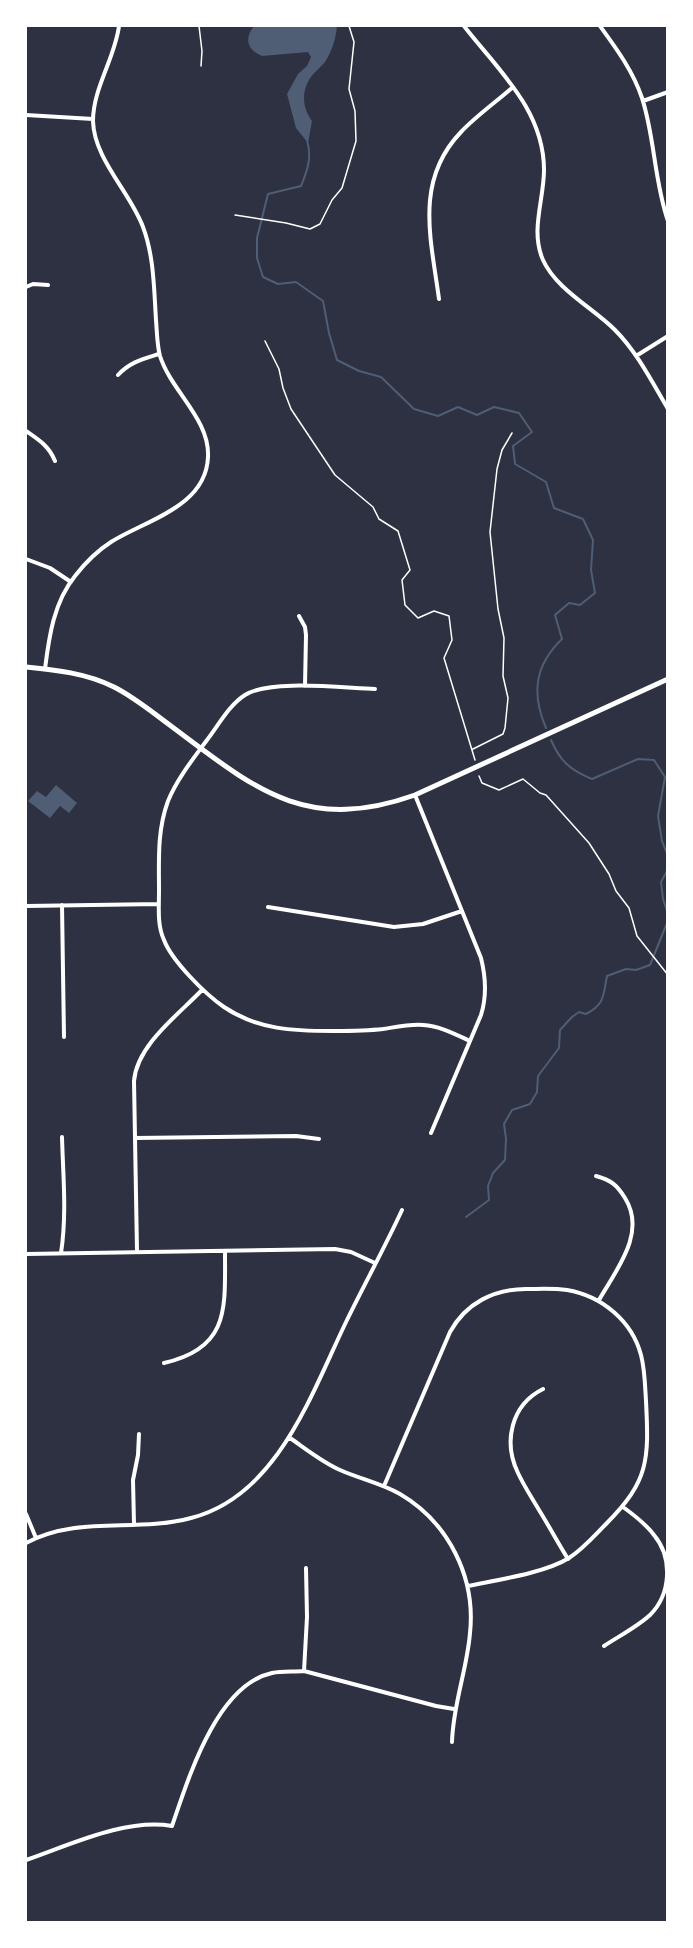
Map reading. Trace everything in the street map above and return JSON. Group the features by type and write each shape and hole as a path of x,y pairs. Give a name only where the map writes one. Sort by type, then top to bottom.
{"street":[{"path":"45,669 53,621 71,582 90,559 108,543 185,501 204,476 208,457 206,436 197,418 170,380 159,354 152,263 148,241 137,212 97,142 93,119 96,99 114,53 119,26"},
{"path":"464,26 513,87 535,120 543,151 544,171 537,234 543,260 556,280 613,328 636,356 668,409"},
{"path":"600,26 622,57 643,101 658,188 668,221"},
{"path":"439,299 429,213 430,192 438,168 445,152 462,131 513,87"},
{"path":"643,101 668,92"},
{"path":"26,115 93,119"},
{"path":"26,287 48,285"},
{"path":"636,356 668,336"},
{"path":"118,375 126,366 159,354"},
{"path":"26,431 51,451 55,461"},
{"path":"26,559 50,568 71,582"},
{"path":"299,616 305,627 306,635 305,686"},
{"path":"26,667 87,676 116,688 257,787 280,798 306,806 333,809 364,808 391,803 415,795 668,679"},
{"path":"375,689 266,686 245,695 232,707 176,785 164,814 159,846 160,928 165,944 202,990 238,1016 276,1029 302,1031 364,1030 423,1025 447,1031 470,1041"},
{"path":"415,795 481,958 485,981 483,1009 431,1133"},
{"path":"26,906 159,904"},
{"path":"62,905 64,1037"},
{"path":"268,907 394,927 423,924 462,911"},
{"path":"137,1251 134,1082 137,1065 150,1044 202,990"},
{"path":"135,1138 296,1136 319,1139"},
{"path":"61,1253 64,1235 62,1137"},
{"path":"597,1176 607,1179 619,1188 628,1203 633,1225 626,1252 599,1300"},
{"path":"26,1543 70,1527 178,1521 198,1516 218,1508 249,1486 290,1438 402,1210"},
{"path":"26,1254 335,1249 351,1252 375,1263"},
{"path":"164,1363 183,1359 195,1353 208,1342 217,1328 225,1303 225,1251"},
{"path":"384,1486 450,1332 469,1308 491,1295 516,1289 565,1290 599,1300 620,1318 639,1349 644,1368 648,1441 640,1481 623,1507 581,1550 568,1559 553,1566 468,1586"},
{"path":"543,1389 526,1400 516,1414 512,1431 512,1455 518,1474 568,1559"},
{"path":"134,1524 133,1480 139,1434"},
{"path":"290,1438 338,1469 384,1486 413,1503 437,1526 455,1551 468,1586 471,1616 470,1634 454,1709 452,1742"},
{"path":"604,1646 643,1621 653,1611 663,1596 667,1578 667,1565 660,1543 648,1528 623,1507"},
{"path":"26,1514 36,1538"},
{"path":"304,1671 307,1617 306,1568"},
{"path":"26,1860 65,1845 138,1825 155,1823 172,1826 197,1755 218,1719 241,1689 271,1673 304,1671 454,1709"}],"path":[{"path":"199,26 201,66"},
{"path":"235,215 310,229 320,224 332,200 342,188 356,141 355,111 349,89 354,42 349,26"},
{"path":"265,341 279,369 291,409 335,475 373,507 379,519 398,531 410,570 402,580 405,605 418,618 434,611 449,616 452,640 444,658 478,766"},
{"path":"472,750 503,734 505,728 508,698 503,676 504,638 498,609 490,532 497,469 502,450 512,433"},
{"path":"479,776 482,783 499,790 523,779 546,795 589,843 609,874 616,891 629,908 637,936 668,975"}],"water":[{"path":"254,26 337,26 330,53 306,85 305,106 312,121 308,143 296,128 287,94 311,57 308,52 262,56 250,47 248,39"},
{"path":"56,785 77,803 69,813 60,806 50,818 28,801 37,791 46,797"}],"waterway":[{"path":"307,140 308,163 301,186 268,194 257,238 257,258 263,277 278,284 296,282 323,301 337,360 359,371 381,377 414,409 438,416 458,407 477,415 494,407 519,413 532,432 513,446 515,464 546,482 554,508 583,519 593,540 591,570 595,593 580,605 569,603 555,615 562,639 546,659 538,680 538,703 546,728"},
{"path":"551,740 558,754 567,764 592,779 638,759 654,760 665,777 658,816 662,841 668,856"},
{"path":"466,1217 489,1200 488,1186 493,1173 505,1160 504,1124 512,1110 530,1104 537,1092 538,1076 559,1048 560,1030 579,1012 586,1014 597,1007 604,994 607,976 626,969 636,970 650,965 667,923 661,882 668,865"}]}
